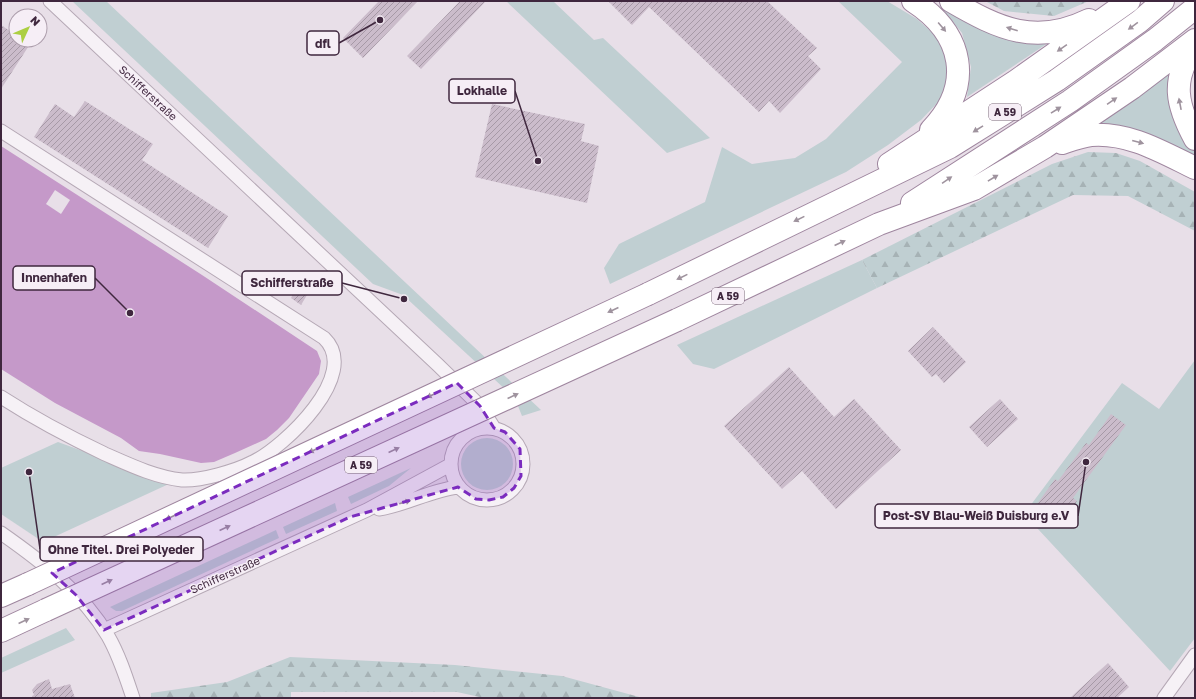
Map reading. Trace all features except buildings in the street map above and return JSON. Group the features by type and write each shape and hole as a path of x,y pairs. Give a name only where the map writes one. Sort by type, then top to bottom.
{"highway":[{"path":"913,1 924,8 945,28 956,50 960,70 958,86 947,109 940,121 920,143"},
{"path":"951,1 982,19 1016,31 1044,34 1076,26 1128,1"},
{"path":"834,202 920,143 1016,81 1128,1"},
{"name":"A 59","path":"1,596 648,294 956,142 1057,80 1140,20 1163,1"},
{"name":"A 59","path":"1,631 677,320 879,224 1070,101 1155,40 1195,8"},
{"path":"879,224 974,189 1045,147 1132,88 1195,40"},
{"path":"1195,46 1183,68 1178,92 1182,116 1195,139"},
{"path":"1045,147 1091,135 1116,136 1148,144 1195,168"},
{"path":"1,592 28,584"}],"street":[{"name":"Schifferstraße","path":"50,1 438,365 480,406 494,428 505,432 514,440 520,449 523,462 521,476 514,488 503,496 489,500 476,499 467,495 458,486 442,489 385,508 367,510"},
{"path":"1,131 324,338 333,349 335,363 332,376 315,407 301,426 274,449 253,462 226,472 184,480 164,477 129,465 69,438 1,398"},
{"name":"Schifferstraße","path":"438,365 457,390 464,404 470,431"},
{"path":"458,486 452,477 450,465 452,450 460,439 470,431 481,427 494,428"},
{"name":"Schifferstraße","path":"104,630 367,510 450,465"},
{"path":"1,533 25,550 67,585 104,630 122,666 133,698"},
{"path":"1164,698 1195,655"}],"highlighted area":[{"path":"457,383 480,406 494,428 505,432 520,449 521,476 514,488 503,497 489,500 476,499 458,487 350,517 104,630 76,595 52,573"}],"green space":[{"path":"72,1 106,1 541,410 522,416 518,406 507,391 403,295 373,284"},
{"path":"506,1 553,1 594,40 603,38 710,138 667,153"},
{"path":"838,1 887,1 917,19 935,35 947,53 950,70 942,98 921,120 888,145 846,172 610,284 604,268 619,244 705,202 722,147 752,164 795,158 826,139 902,62"},
{"path":"985,1 1089,1 1054,16 1004,11"},
{"path":"939,5 990,33 1051,41 967,97 971,67 962,33"},
{"path":"1174,67 1195,149 1195,153 1191,157 1091,125"},
{"path":"1088,152 1116,153 1140,161 1195,192 1195,231 1128,196 1073,195 877,288 862,260 1052,164"},
{"path":"862,260 877,288 714,369 693,364 677,345"},
{"path":"1195,360 1195,638 1170,671 1024,514 1122,383 1159,409"},
{"path":"482,438 492,438 502,442 509,449 513,459 513,469 509,479 502,486 492,490 482,490 472,486 465,479 461,469 461,459 465,449 472,442"},
{"path":"58,442 171,483 43,542 1,514 1,468"},
{"path":"411,468 389,486 351,504 348,497"},
{"path":"335,503 337,511 286,534 283,527"},
{"path":"276,530 279,538 122,611 116,611 110,607"},
{"path":"66,628 75,640 1,673 1,658"},
{"path":"290,657 455,665 562,676 643,698 484,698 457,692 291,692 291,698 151,698 151,693 227,682"}],"shaded area":[{"path":"1,146 317,351 321,361 319,374 289,418 266,439 214,462 201,463 139,451 121,438 55,403 1,369"}],"pier":[{"path":"55,190 70,200 61,214 46,204"}],"place":[{"name":"dfl","path":"380,20"},
{"name":"Lokhalle","path":"538,161"},
{"name":"Schifferstraße","path":"404,299"},
{"name":"Innenhafen","path":"130,313"},
{"name":"Post-SV Blau-Weiß Duisburg e.V","path":"1086,462"},
{"name":"Ohne Titel. Drei Polyeder","path":"29,472"}]}
